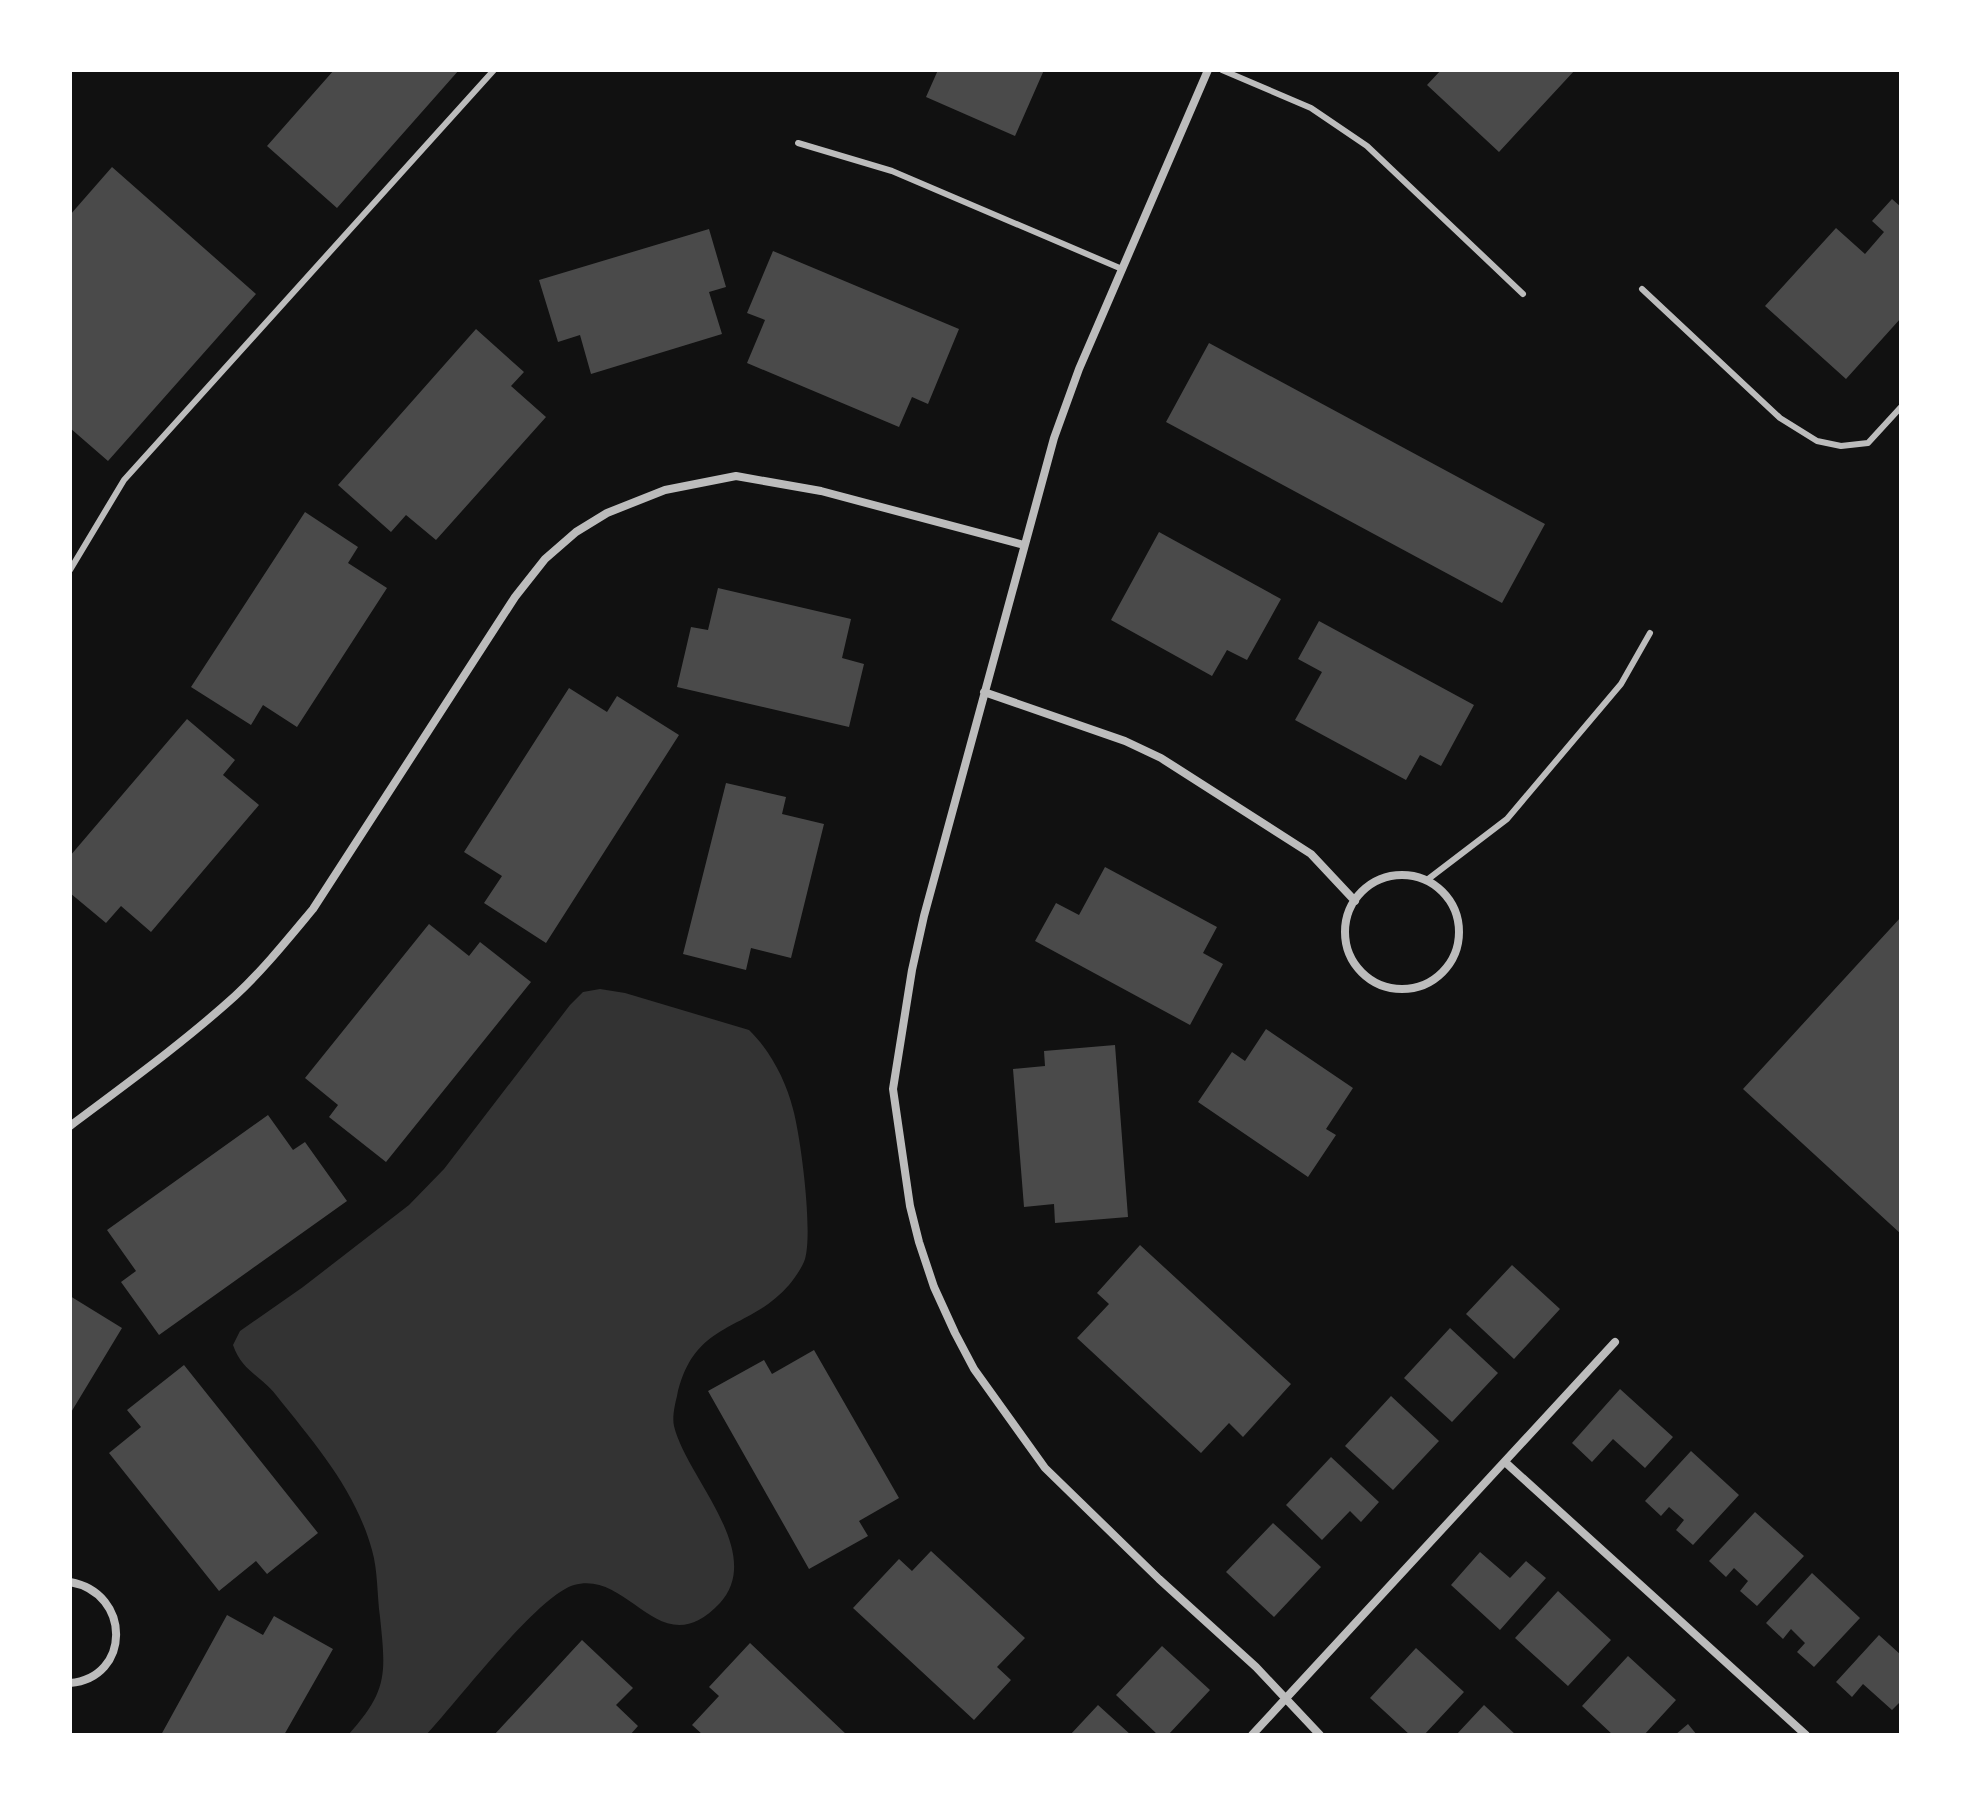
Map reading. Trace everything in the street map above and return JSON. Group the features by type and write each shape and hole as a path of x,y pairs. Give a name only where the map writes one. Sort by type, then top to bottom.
{"street":[{"path":"1208,70 1079,369 1054,438 915,956 893,1089 910,1206 919,1242 934,1287 974,1369 1045,1468 1287,1698 1317,1732"},
{"path":"70,1126 195,1032 282,947 313,909 515,597 545,559 576,532 607,513 665,490 736,476 821,491 1024,545"},
{"path":"984,692 1125,741 1161,758 1311,854 1355,901"},
{"path":"1408,875 1427,880 1443,891 1454,907 1459,926 1458,945 1450,962 1437,977 1420,986 1401,989 1383,986 1367,977 1348,948 1345,931 1348,913 1371,884 1389,876 1408,875"},
{"path":"1252,1735 1615,1342"},
{"path":"1505,1462 1806,1735"},
{"path":"70,1582 84,1585 99,1594 110,1607 116,1624 116,1641 102,1669 90,1678 70,1683"}],"lane":[{"path":"70,570 124,480 494,70"},
{"path":"1222,70 1311,108 1367,146 1523,294"},
{"path":"798,143 892,171 1122,269"},
{"path":"1642,289 1780,418 1817,441 1841,446 1868,443 1901,407"},
{"path":"1427,880 1507,819 1621,684 1650,633"}],"shaded area":[{"path":"600,989 625,993 749,1030 764,1047 782,1077 796,1123 807,1207 804,1262 789,1285 773,1300 709,1340 696,1353 685,1371 674,1411 674,1426 681,1446 729,1538 734,1561 732,1583 720,1603 699,1620 680,1625 662,1621 612,1590 594,1584 574,1585 559,1593 519,1628 426,1735 348,1735 371,1706 383,1668 372,1550 355,1507 332,1468 276,1395 241,1361 233,1345 240,1331 409,1205 444,1169 570,1005 583,992"}],"building":[{"path":"334,70 459,70 337,208 267,146"},
{"path":"938,70 1044,70 1015,136 926,97"},
{"path":"1441,70 1575,70 1499,152 1427,85"},
{"path":"112,167 256,294 108,461 70,428 70,215"},
{"path":"1892,199 1901,207 1901,318 1846,379 1765,306 1836,228 1865,254 1884,232 1872,221"},
{"path":"709,229 726,287 709,292 722,334 591,374 580,335 558,342 539,280"},
{"path":"773,251 959,329 928,404 912,397 899,427 747,363 765,320 747,313"},
{"path":"476,329 524,372 511,386 546,417 436,540 406,515 391,532 338,485"},
{"path":"1209,343 1545,524 1502,603 1166,422"},
{"path":"305,512 358,547 348,563 387,588 297,727 263,705 251,725 191,687"},
{"path":"1159,532 1281,599 1247,660 1227,650 1212,676 1111,620"},
{"path":"718,588 851,619 842,658 864,664 849,727 677,687 691,627 708,630"},
{"path":"1319,621 1474,705 1441,766 1420,755 1406,780 1295,720 1322,672 1298,659"},
{"path":"569,688 607,712 617,696 679,735 546,943 484,903 502,876 464,852"},
{"path":"187,719 235,760 223,775 259,805 151,932 121,906 106,923 70,893 70,856"},
{"path":"726,783 786,797 782,814 824,824 791,958 751,948 746,970 683,954"},
{"path":"1105,867 1217,927 1203,953 1223,964 1190,1025 1035,941 1056,903 1079,915"},
{"path":"1901,917 1901,1234 1743,1089"},
{"path":"429,924 469,956 480,942 531,982 386,1162 329,1117 338,1105 305,1078"},
{"path":"1266,1029 1353,1088 1326,1129 1336,1135 1308,1177 1198,1102 1232,1052 1245,1061"},
{"path":"1115,1045 1128,1217 1055,1223 1054,1204 1024,1207 1013,1069 1045,1066 1044,1051"},
{"path":"268,1115 293,1150 305,1142 347,1201 159,1335 121,1282 136,1271 107,1230"},
{"path":"1140,1245 1291,1384 1243,1437 1229,1423 1201,1453 1077,1338 1109,1304 1097,1293"},
{"path":"1512,1265 1560,1309 1514,1359 1466,1314"},
{"path":"70,1296 122,1328 70,1414"},
{"path":"1450,1328 1498,1373 1452,1422 1404,1378"},
{"path":"814,1350 899,1498 859,1521 868,1536 809,1569 708,1391 764,1360 772,1374"},
{"path":"184,1365 318,1533 267,1574 256,1561 219,1591 109,1453 141,1427 127,1410"},
{"path":"1620,1389 1673,1437 1645,1468 1613,1439 1592,1462 1572,1443"},
{"path":"1391,1396 1439,1441 1393,1490 1345,1446"},
{"path":"1691,1451 1739,1495 1693,1545 1676,1530 1684,1520 1669,1507 1661,1516 1645,1501"},
{"path":"1331,1457 1379,1502 1361,1522 1350,1511 1322,1540 1286,1505"},
{"path":"1755,1512 1804,1556 1757,1606 1740,1591 1748,1581 1734,1568 1726,1577 1709,1561"},
{"path":"1273,1523 1321,1567 1274,1617 1226,1572"},
{"path":"931,1551 1025,1638 997,1667 1011,1680 974,1720 853,1608 899,1559 912,1571"},
{"path":"1480,1552 1510,1578 1526,1561 1546,1578 1500,1630 1451,1585"},
{"path":"1812,1573 1860,1618 1814,1667 1797,1652 1805,1643 1791,1629 1783,1639 1766,1623"},
{"path":"1558,1591 1611,1640 1568,1686 1515,1638"},
{"path":"227,1615 263,1635 274,1616 333,1649 284,1735 161,1735"},
{"path":"1879,1635 1901,1655 1901,1701 1892,1710 1863,1684 1852,1697 1836,1682"},
{"path":"582,1640 633,1688 616,1705 638,1726 630,1735 494,1735"},
{"path":"750,1643 847,1735 703,1735 692,1725 719,1696 709,1687"},
{"path":"1162,1646 1210,1690 1168,1735 1158,1735 1116,1695"},
{"path":"1416,1648 1464,1692 1424,1735 1410,1735 1370,1698"},
{"path":"1628,1656 1676,1700 1644,1735 1613,1735 1582,1706"},
{"path":"1098,1705 1131,1735 1070,1735"},
{"path":"1484,1705 1516,1735 1456,1735"},
{"path":"1688,1724 1697,1735 1675,1735"}]}
